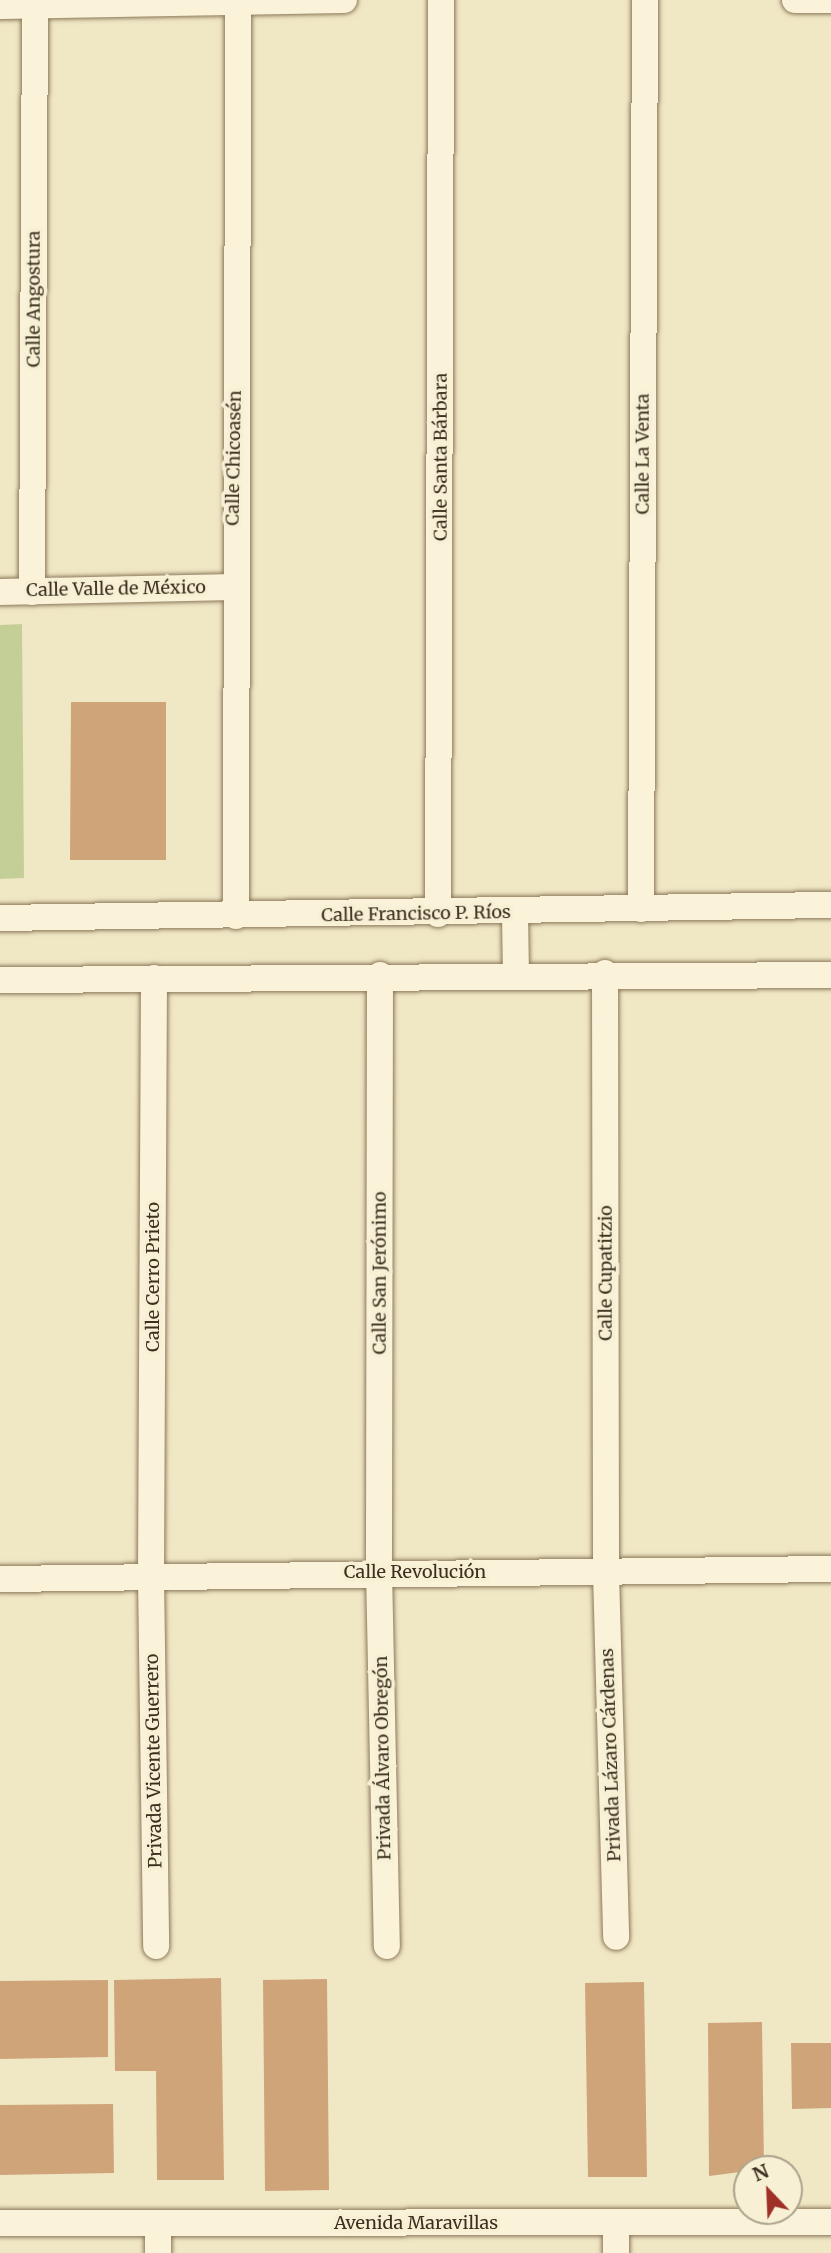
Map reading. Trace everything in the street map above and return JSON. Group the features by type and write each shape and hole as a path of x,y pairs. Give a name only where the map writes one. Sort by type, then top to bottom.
{"street":[{"path":"0,6 35,3 344,0"},
{"name":"Calle Santa Bárbara","path":"438,914 441,0"},
{"name":"Calle La Venta","path":"641,909 645,0"},
{"path":"796,0 831,0"},
{"name":"Calle Chicoasén","path":"236,915 233,587 238,1"},
{"name":"Calle Angostura","path":"32,592 35,3"},
{"name":"Calle Valle de México","path":"0,592 233,587"},
{"name":"Calle Francisco P. Ríos","path":"0,918 515,913 831,905"},
{"path":"515,913 516,974"},
{"path":"0,980 516,974 831,975"},
{"name":"Calle Cupatitzio","path":"605,974 606,1573"},
{"name":"Calle San Jerónimo","path":"379,1571 380,975"},
{"name":"Calle Cerro Prieto","path":"151,1576 154,978"},
{"name":"Calle Revolución","path":"0,1579 379,1571 606,1573 831,1569"},
{"name":"Privada Álvaro Obregón","path":"379,1571 387,1946"},
{"name":"Privada Lázaro Cárdenas","path":"606,1573 616,1937"},
{"name":"Privada Vicente Guerrero","path":"151,1576 156,1946"},
{"name":"Avenida Maravillas","path":"0,2223 831,2222"},
{"path":"158,2223 158,2253"},
{"path":"616,2223 616,2253"}],"green space":[{"path":"22,624 24,878 0,879 0,625"}],"building":[{"path":"71,702 166,702 166,860 70,860"},
{"path":"221,1978 224,2180 157,2180 156,2071 115,2071 114,1980"},
{"path":"327,1979 329,2190 265,2191 263,1980"},
{"path":"108,1980 108,2057 0,2059 0,1981"},
{"path":"644,1982 647,2177 588,2177 585,1983"},
{"path":"762,2022 764,2155 733,2155 733,2173 709,2176 708,2023"},
{"path":"791,2043 831,2043 831,2108 792,2109"},
{"path":"113,2104 114,2173 0,2175 0,2105"}]}
